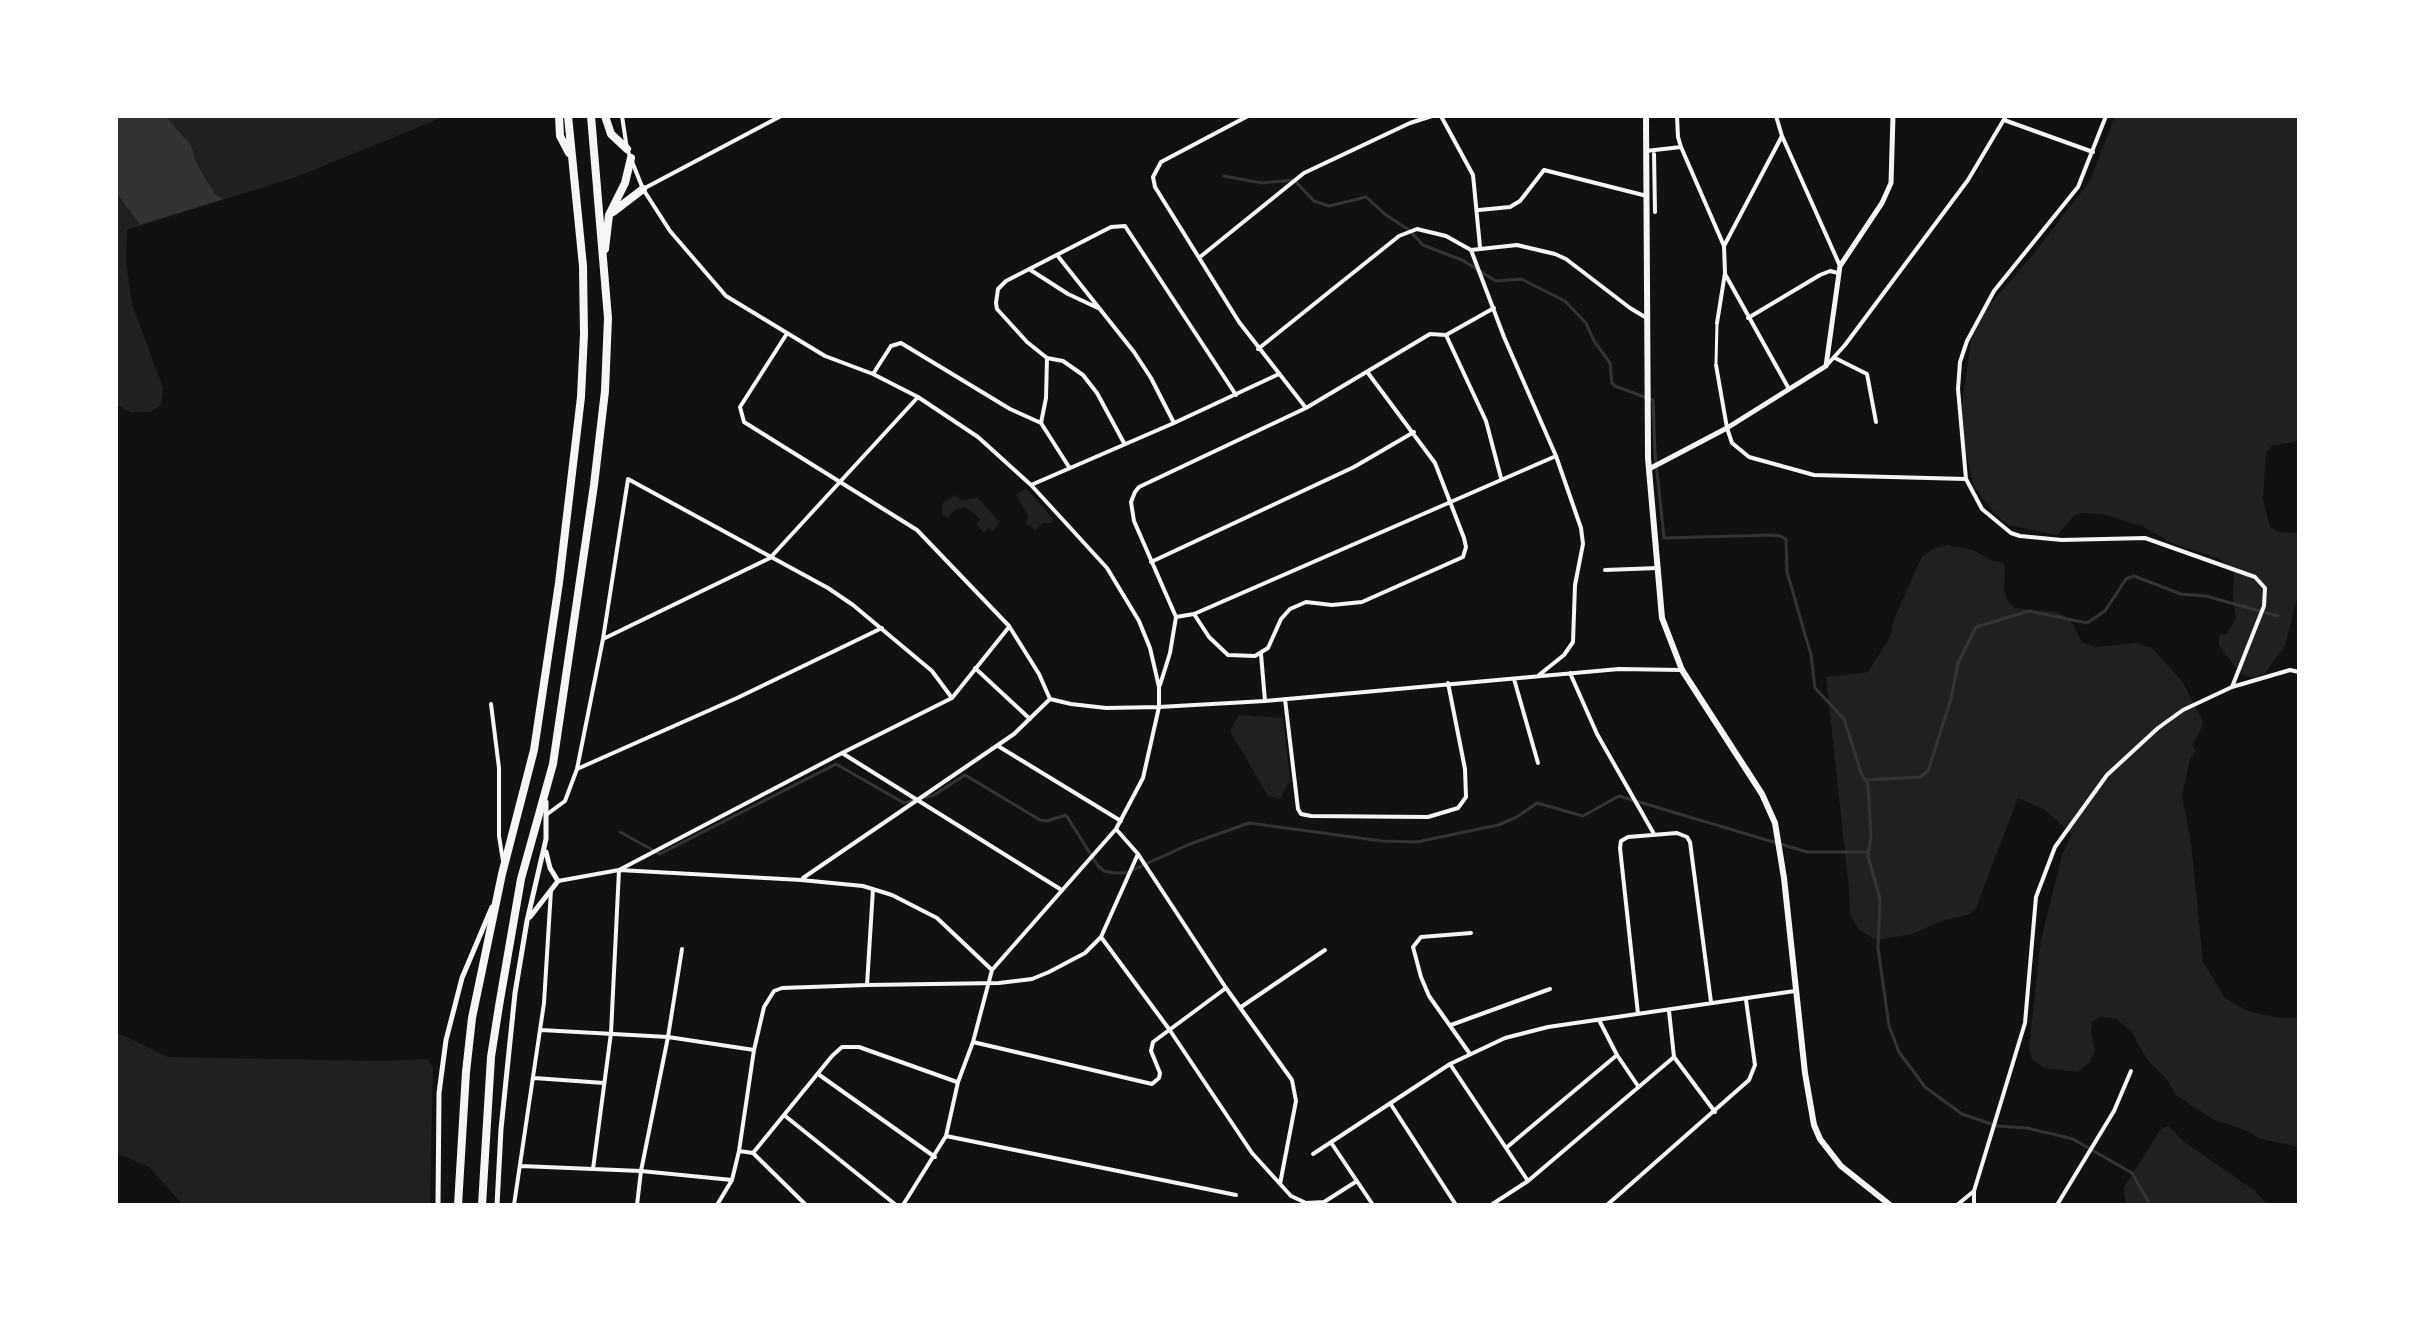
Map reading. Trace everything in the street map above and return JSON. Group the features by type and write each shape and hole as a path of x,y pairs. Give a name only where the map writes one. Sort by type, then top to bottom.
{"highway":[{"path":"559,116 560,136 572,159"},
{"path":"458,1205 472,1018 504,867 534,750 559,583 581,397 583,266 568,116"},
{"path":"482,1205 489,1085 499,1006 521,879 546,792 561,716 605,391 608,318 591,116"},
{"path":"603,258 609,215 625,183 629,154 611,134 605,116"},
{"path":"609,215 643,189"}],"main road":[{"path":"1646,116 1650,152 1645,317 1648,469 1662,618 1682,670 1772,814 1784,878 1811,1110 1820,1139 1841,1166 1890,1205"}],"street":[{"path":"622,116 629,154 643,189 670,231 726,296 825,356 873,374 918,397 978,437 1031,485 1107,568 1123,592 1150,648 1159,687 1159,707 1143,778 1116,829 992,970 973,1042 958,1082 946,1136 903,1205"},
{"path":"643,189 781,116"},
{"path":"1248,116 1161,162 1153,177 1155,187 1258,349 1306,408"},
{"path":"1200,257 1304,173 1410,123 1432,116"},
{"path":"1441,116 1473,175 1479,210 1480,247"},
{"path":"1677,116 1681,147 1724,246 1725,273 1717,323 1716,365 1732,443 1749,457 1794,472 1831,477 1966,479"},
{"path":"1776,116 1839,269"},
{"path":"1826,366 1839,269 1891,183 1893,116"},
{"path":"2106,116 2078,187 1994,291 1967,341 1960,362 1958,389 1966,479 1982,509 2011,533 2062,540 2145,538 2262,582 2266,596 2264,606 2232,687"},
{"path":"1648,469 1790,391 1835,358 1968,180 2005,118 2093,152"},
{"path":"1724,246 1782,136"},
{"path":"1655,212 1650,152 1681,147"},
{"path":"1479,210 1510,207 1520,201 1544,170 1647,196"},
{"path":"1124,443 1097,393 1083,375 1063,361 1047,358 1027,342 997,309 995,297 1006,281 1111,227 1125,226 1236,395"},
{"path":"1258,349 1408,231 1427,230 1446,236 1471,250 1556,456 1575,506 1583,544 1575,585 1571,647 1536,676"},
{"path":"1471,250 1517,245 1555,254 1645,317"},
{"path":"1057,255 1151,378 1174,423"},
{"path":"1029,269 1068,294 1100,309"},
{"path":"1748,318 1820,275 1839,269"},
{"path":"1725,273 1790,391"},
{"path":"1159,687 1170,653 1176,617 1134,521 1131,502 1139,487 1306,408 1430,334 1446,335 1494,308"},
{"path":"787,335 740,407 744,422 917,530 951,562 1009,626 1039,674 1050,699"},
{"path":"1446,335 1486,421 1501,478"},
{"path":"873,374 891,346 901,343 1010,409 1041,423 1069,467"},
{"path":"1041,423 1046,398 1047,358"},
{"path":"1835,358 1867,374 1876,422"},
{"path":"1194,614 1209,637 1228,655 1247,657 1261,654 1275,637 1283,615 1290,609 1306,602 1332,605 1362,602 1463,557 1466,547 1435,463 1368,373"},
{"path":"1031,485 1279,374"},
{"path":"603,639 770,558 918,397"},
{"path":"1151,562 1354,467 1414,432"},
{"path":"1176,617 1194,614 1556,456"},
{"path":"546,815 565,801 577,769 603,639 628,479 828,588 882,628 932,671 952,698"},
{"path":"1605,570 1658,568"},
{"path":"619,870 952,698 1009,626"},
{"path":"577,769 737,698 882,628"},
{"path":"1261,654 1265,701"},
{"path":"975,668 1030,719"},
{"path":"1050,699 1106,708 1159,707 1265,701 1619,669 1682,670"},
{"path":"1974,1205 1974,1191 2025,1023 2036,897 2055,847 2107,775 2183,710 2232,687 2299,670"},
{"path":"1570,673 1597,734 1654,834"},
{"path":"1514,679 1538,763"},
{"path":"1285,699 1301,814 1428,817 1458,808 1466,797 1465,769 1448,683"},
{"path":"801,880 998,746 1050,699"},
{"path":"491,704 499,768 499,836 504,867"},
{"path":"998,746 1121,821"},
{"path":"842,753 1061,889"},
{"path":"546,792 546,858 558,881"},
{"path":"1116,829 1138,854 1295,1088 1292,1131 1280,1184"},
{"path":"1638,1014 1620,848 1621,841 1628,837 1677,833 1687,837 1691,847 1711,1003"},
{"path":"497,1205 502,1117 516,981 546,839"},
{"path":"719,1204 732,1180 754,1050 764,1007 774,991 782,988 1032,979 1085,953 1101,937 1138,854"},
{"path":"593,1169 611,1033 619,870"},
{"path":"527,921 558,881 619,870 801,880 873,889 910,903 937,918 992,970"},
{"path":"514,1205 540,1030 551,888"},
{"path":"867,985 873,889"},
{"path":"438,1205 439,1093 446,1040 462,978 498,895"},
{"path":"1470,1054 1429,996 1414,956 1414,943 1421,937 1437,934 1471,933"},
{"path":"1101,937 1169,1029 1252,1153 1280,1184 1299,1200 1316,1204 1357,1181"},
{"path":"637,1205 682,949"},
{"path":"1240,1007 1325,950"},
{"path":"973,1042 1152,1084 1160,1073 1150,1047 1169,1029 1226,988"},
{"path":"1451,1025 1550,989"},
{"path":"1313,1154 1450,1064 1505,1038 1548,1027 1795,991"},
{"path":"1607,1205 1749,1080 1755,1065 1746,1000"},
{"path":"1669,1011 1674,1057 1715,1112"},
{"path":"1599,1020 1638,1086"},
{"path":"540,1030 668,1037 754,1050"},
{"path":"753,1153 837,1051 849,1046 958,1082"},
{"path":"1506,1148 1617,1055"},
{"path":"1491,1205 1528,1181 1674,1057"},
{"path":"1450,1064 1528,1181"},
{"path":"2057,1205 2114,1111 2131,1071"},
{"path":"818,1074 935,1157"},
{"path":"534,1078 605,1083"},
{"path":"1390,1103 1456,1205"},
{"path":"784,1115 896,1205"},
{"path":"946,1136 1236,1195"},
{"path":"1332,1143 1373,1205"},
{"path":"739,1151 753,1153 806,1205"},
{"path":"521,1166 641,1171 732,1180"},
{"path":"1957,1205 1974,1191"}],"shaded area":[{"path":"116,116 165,116 191,145 205,178 215,194 223,199 140,225 116,192"},
{"path":"165,116 446,116 296,177 127,230 126,261 132,304 163,388 161,405 150,412 131,412 116,405 116,192 140,225 222,199 205,178 191,145"},
{"path":"2115,116 2299,116 2299,441 2271,446 2266,453 2263,500 2270,527 2278,532 2299,533 2299,591 2285,646 2265,673 2253,678 2241,674 2219,646 2219,635 2227,634 2236,618 2234,571 2218,558 2174,544 2142,526 2102,514 2075,515 2057,535 2008,525 1974,487 1964,444 1962,405 1971,340 1985,310 2090,181"},
{"path":"1026,488 1053,519 1052,523 1043,523 1035,530 1025,523 1029,517 1016,495"},
{"path":"955,495 963,501 977,497 1000,522 993,531 988,528 984,533 976,524 980,519 966,507 956,509 947,518 942,514 942,504"},
{"path":"1948,545 1973,550 1993,561 2002,562 2005,567 2004,591 2008,602 2015,608 2056,612 2069,618 2082,642 2095,647 2136,643 2152,648 2182,681 2203,721 2192,745 2196,751 2190,759 2182,796 2191,842 2203,962 2225,998 2248,1011 2280,1018 2299,1018 2299,1147 2261,1139 2214,1120 2176,1095 2168,1081 2147,1059 2130,1030 2116,1019 2100,1016 2092,1022 2095,1050 2090,1062 2078,1072 2044,1068 2032,1059 2029,1048 2041,940 2062,855 2072,834 2045,810 2018,798 1976,908 1970,914 1939,922 1913,934 1876,940 1859,930 1850,914 1826,677 1868,672 1890,637 1894,619 1922,556"},
{"path":"1239,715 1283,718 1290,780 1280,799 1268,796 1230,731"},
{"path":"116,1032 168,1057 428,1059 433,1068 430,1205 183,1205 149,1167 116,1153"},
{"path":"2169,1126 2183,1141 2271,1205 2126,1205 2124,1187 2161,1129"}],"waterway":[{"path":"1224,176 1262,183 1294,180 1314,201 1329,206 1366,197 1409,230 1423,245 1462,260 1496,281 1521,279 1565,301 1586,323 1594,341 1610,363 1612,383 1653,400 1664,538 1771,535 1786,539 1787,572 1811,655 1815,688 1844,719 1861,773 1868,784 1871,836 1868,856 1880,899 1878,948 1889,1026 1899,1052 1925,1087 1962,1114 1997,1126 2027,1128 2073,1139 2132,1173 2150,1205"},
{"path":"1866,780 1920,777 1928,771 1951,699 1958,663 1976,627 2029,611 2087,623 2105,611 2126,579 2134,576 2181,594 2206,596 2278,616"},
{"path":"620,832 660,854 836,764 904,803 915,800"},
{"path":"922,798 934,795 965,775 1040,820 1066,815 1098,866 1114,873 1126,873 1190,844 1249,823 1382,841 1417,842 1498,825 1537,803 1583,816 1619,796 1807,852 1867,852"}]}
